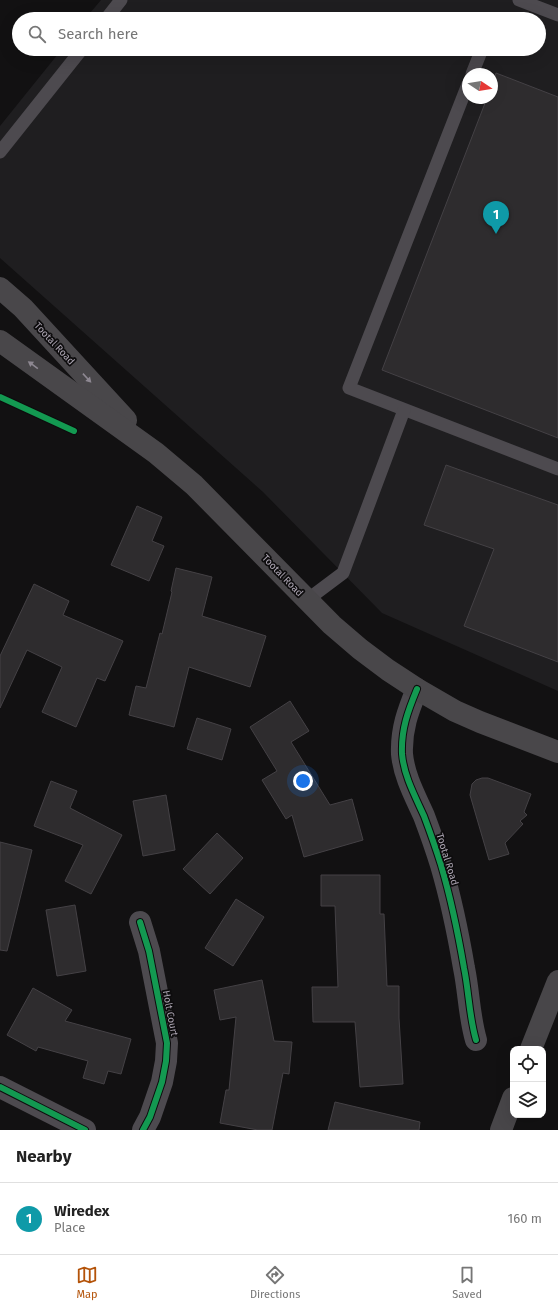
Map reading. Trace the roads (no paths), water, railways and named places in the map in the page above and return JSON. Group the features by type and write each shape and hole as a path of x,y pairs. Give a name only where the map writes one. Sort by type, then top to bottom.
{"main road":[{"name":"Tootal Road","path":"0,288 23,308 156,453"},
{"name":"Tootal Road","path":"0,341 156,453 194,485 332,625 388,670 455,711 558,752"},
{"path":"532,1046 558,981"},
{"path":"501,1130 510,1106"}],"street":[{"name":"Tootal Road","path":"417,689 406,715 402,737 402,755 407,780 424,818 438,858 454,917 465,969 471,1024 476,1040"},
{"name":"Holt Court","path":"140,922 150,951 167,1043 166,1061 162,1082 150,1117 143,1130"},
{"path":"0,1088 85,1130"}],"lane":[{"path":"112,12 121,0"},
{"path":"519,0 558,15"},
{"path":"0,152 76,56"},
{"path":"474,68 479,56"},
{"path":"462,99 349,388 558,469"},
{"path":"307,600 342,573 404,410"}],"place":[{"name":"Wiredex","path":"496,234"}]}
